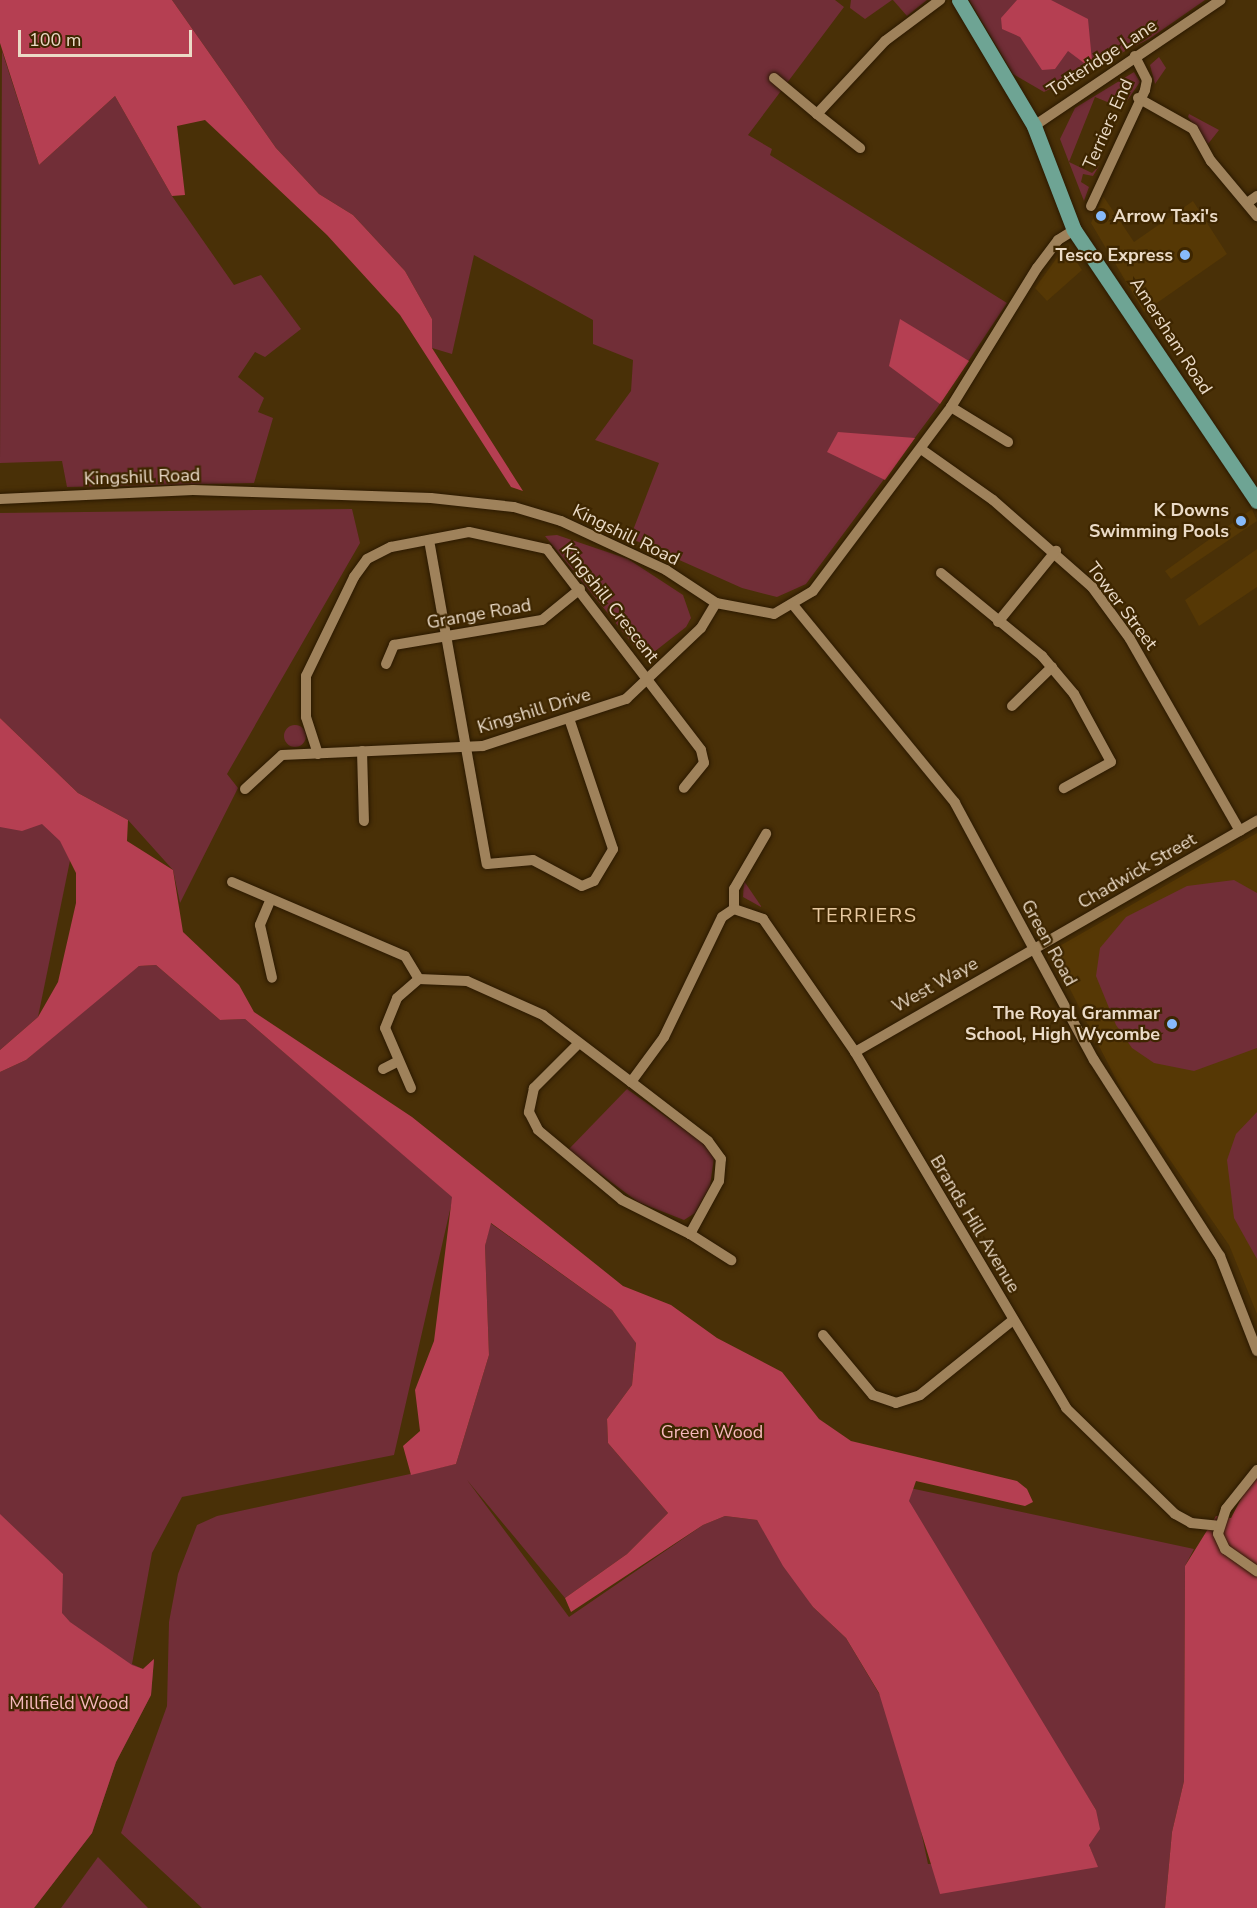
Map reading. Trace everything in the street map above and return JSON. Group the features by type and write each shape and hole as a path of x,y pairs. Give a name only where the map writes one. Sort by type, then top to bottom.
{"main road":[{"name":"Amersham Road","path":"959,0 1034,126 1074,230 1252,483 1257,501"}],"street":[{"path":"817,114 885,41 940,0"},
{"name":"Totteridge Lane","path":"1034,126 1221,0"},
{"name":"Terriers End","path":"1091,206 1146,80 1135,56"},
{"path":"774,78 860,148"},
{"path":"1138,98 1193,129 1210,161 1257,216"},
{"path":"1247,203 1257,195"},
{"name":"Kingshill Road","path":"0,500 193,490 431,498 514,507 561,521 666,570 716,603 774,614 794,606 813,591 951,407 1037,268 1058,240 1074,230"},
{"path":"951,407 1008,442"},
{"name":"Tower Street","path":"921,449 1056,551 1131,639 1240,831"},
{"name":"Kingshill Crescent","path":"318,754 306,717 306,676 354,577 367,559 391,547 469,532 533,542 547,549 580,589 701,750 704,763 684,788"},
{"path":"429,540 488,864 533,860 582,886 594,881 613,849 570,721"},
{"path":"998,622 1056,551"},
{"path":"941,573 1052,667 1110,762 1064,789"},
{"name":"Grange Road","path":"386,663 394,645 542,620 580,589"},
{"name":"Kingshill Drive","path":"245,789 282,755 465,747 570,721 626,699 701,628 716,603"},
{"name":"Green Road","path":"794,606 955,804 1034,950 1142,1140 1220,1256 1257,1351"},
{"path":"1012,706 1052,667"},
{"path":"362,751 364,821"},
{"name":"Chadwick Street","path":"1034,950 1257,821"},
{"path":"631,1082 664,1037 722,917 734,909 734,889 766,834"},
{"path":"232,882 270,901 405,956 419,979"},
{"path":"270,901 260,925 272,978"},
{"name":"Brands Hill Avenue","path":"734,909 763,919 855,1052 1013,1320 1088,1434 1175,1514 1191,1523 1218,1526"},
{"name":"West Waye","path":"855,1052 1034,950"},
{"path":"411,1088 397,1062 385,1028 397,998 419,979 467,981 543,1015 708,1141 721,1159 719,1181 690,1234"},
{"path":"579,1043 534,1088 529,1112 538,1130 622,1200 690,1234 731,1260"},
{"path":"383,1069 397,1062"},
{"path":"823,1335 873,1395 896,1403 920,1395 1013,1320"},
{"path":"1257,1470 1218,1526 1225,1549 1257,1571"}],"shaded area":[{"path":"1103,196 1134,242 1193,201 1227,254 1144,312 1091,223"},
{"path":"1061,252 1070,252 1082,270 1047,301 1035,288"},
{"path":"1252,509 1257,521 1171,579 1165,571"},
{"path":"1257,549 1257,587 1199,626 1185,600"},
{"name":"The Royal Grammar School, High Wycombe","path":"1257,833 1257,1314 1229,1245 1122,1091 1053,956 1056,948"}],"green space":[{"path":"0,0 172,0 276,148 319,194 353,215 405,271 432,319 432,348 523,491 511,487 400,315 327,235 205,120 177,126 185,195 172,196 115,96 39,165 0,43"},
{"path":"172,0 835,0 844,7 748,135 772,149 770,155 1007,303 937,408 806,584 777,597 742,588 630,538 659,463 595,440 631,391 633,360 593,344 593,320 474,255 452,354 432,348 432,319 405,271 353,215 319,194 276,148"},
{"path":"851,0 892,0 865,19 850,8"},
{"path":"893,0 927,0 907,16"},
{"path":"969,0 1205,0 1149,39 1044,92 1013,74"},
{"path":"1017,0 1051,0 1088,19 1092,61 1084,63 1068,51 1055,69 1042,70 1020,37 1002,29 1001,18"},
{"path":"2,51 39,165 115,96 172,196 234,285 261,275 301,329 265,357 255,352 238,377 264,398 258,412 273,418 254,483 67,487 62,461 0,463"},
{"path":"1159,57 1166,68 1155,84 1150,65"},
{"path":"1134,72 1140,82 1122,108 1095,97 1069,162 1092,173 1099,166 1093,176 1083,174 1081,182 1089,187 1084,201 1060,139 1075,108"},
{"path":"1189,114 1219,130 1208,144 1188,117"},
{"path":"900,319 969,361 940,404 889,366"},
{"path":"838,432 915,438 885,480 827,452"},
{"path":"352,509 360,543 227,774 238,788 180,903 173,870 128,820 78,793 0,718 0,513"},
{"path":"557,535 628,559 683,595 691,618 686,627 645,659 545,536"},
{"name":"Green Wood","path":"0,718 78,793 128,820 127,841 173,870 183,932 239,985 254,1012 412,1117 623,1286 671,1305 717,1338 782,1372 819,1419 851,1441 1017,1481 1027,1489 1033,1502 1025,1506 916,1481 909,1501 1096,1810 1100,1829 1089,1845 1098,1867 940,1894 879,1693 846,1638 813,1607 783,1566 757,1520 725,1516 703,1525 571,1612 565,1598 627,1554 668,1513 608,1443 607,1419 632,1385 636,1343 612,1310 491,1223 485,1246 489,1355 456,1464 411,1475 403,1446 420,1431 415,1390 434,1341 452,1197 245,1019 220,1020 156,965 139,966 26,1060 0,1072 0,1050 38,1017 58,982 76,903 76,873 60,841 42,824 22,831 0,827"},
{"path":"295,725 305,732 306,736 299,746 295,747 285,740 284,736 291,726"},
{"path":"0,764 74,841 38,1017 0,1050"},
{"path":"1234,880 1257,893 1257,1048 1194,1071 1154,1063 1132,1048 1116,1025 1096,976 1100,948 1126,917 1187,886"},
{"path":"744,881 761,906 761,907 743,897"},
{"path":"156,965 220,1020 245,1019 453,1197 394,1455 182,1497 152,1553 132,1664 143,1669 154,1659 151,1695 116,1762 92,1833 34,1908 0,1908 0,1072 26,1060 116,982 139,966"},
{"path":"627,1089 705,1144 714,1158 710,1186 695,1213 684,1220 638,1202 568,1150"},
{"path":"1257,1112 1257,1259 1234,1218 1227,1160 1236,1134"},
{"path":"490,1223 612,1310 636,1342 632,1385 607,1419 608,1443 668,1513 627,1554 565,1598 467,1480 569,1617 703,1525 725,1516 757,1520 813,1607 846,1638 881,1697 913,1793 928,1864 1097,1867 1089,1845 1096,1810 978,1622 908,1501 910,1488 1194,1549 1185,1566 1184,1781 1172,1832 1165,1908 202,1908 121,1833 167,1706 169,1622 178,1574 197,1525 217,1516 456,1464 489,1355 485,1246"},
{"path":"1257,1468 1257,1908 1165,1908 1172,1832 1184,1781 1185,1566 1216,1516 1231,1518"},
{"name":"Millfield Wood","path":"0,1514 63,1574 62,1613 70,1622 132,1665 143,1669 154,1659 151,1695 116,1762 92,1833 34,1908 0,1908"},
{"path":"98,1857 148,1908 61,1908"}],"place":[{"name":"Arrow Taxi's","path":"1101,216"},
{"name":"Tesco Express","path":"1185,255"},
{"name":"K Downs Swimming Pools","path":"1241,521"},
{"name":"The Royal Grammar School, High Wycombe","path":"1172,1024"}],"district":[{"name":"TERRIERS","path":"865,915"}]}
